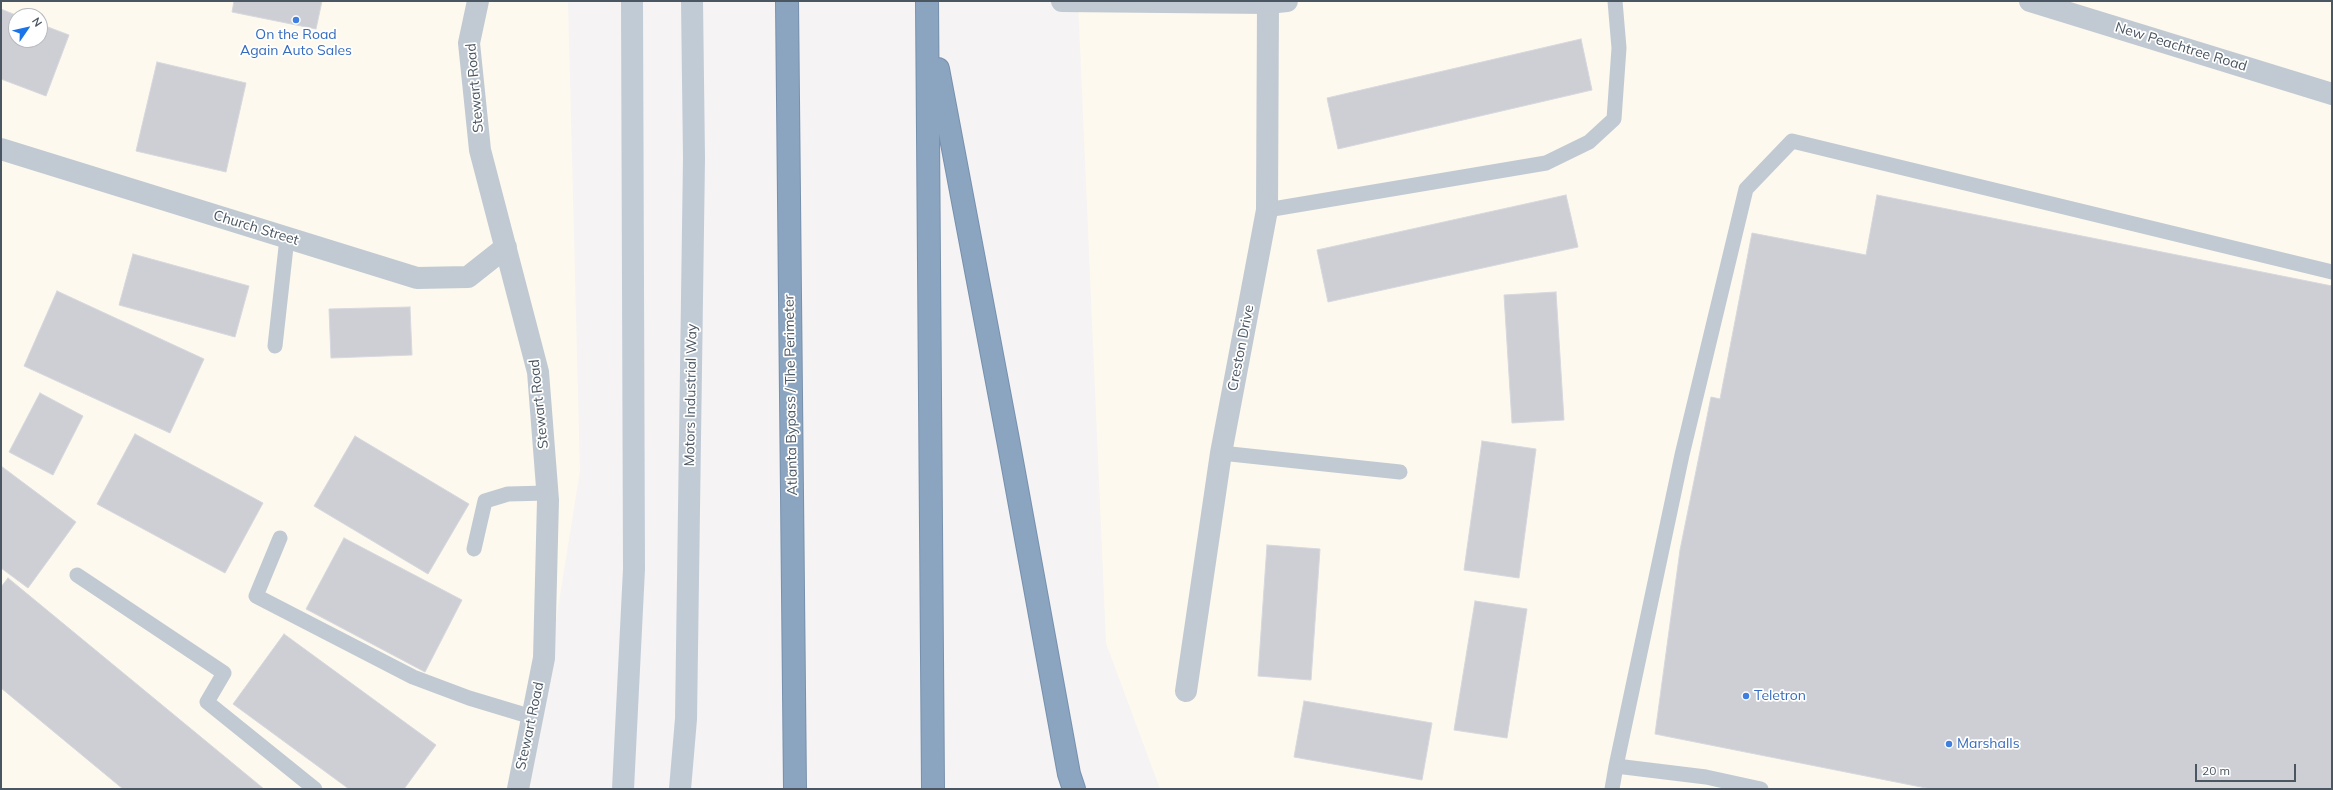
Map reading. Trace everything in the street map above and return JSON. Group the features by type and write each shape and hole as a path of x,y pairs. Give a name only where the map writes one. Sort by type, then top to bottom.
{"highway":[{"name":"Atlanta Bypass / The Perimeter","path":"787,1 795,789"},
{"path":"927,8 933,789"},
{"path":"927,8 1069,774 1074,789"}],"main road":[{"path":"623,789 634,569 632,1"},
{"name":"Motors Industrial Way","path":"680,789 686,719 694,158 692,1"}],"street":[{"name":"Stewart Road","path":"478,1 469,43 479,142 538,372 547,492 544,658 518,789"},
{"name":"New Peachtree Road","path":"2030,1 2332,94"},
{"path":"1070,2 1277,2"},
{"name":"Creston Drive","path":"1186,691 1221,453 1266,210 1277,2"},
{"name":"Church Street","path":"1,149 417,278 468,277 506,248"}],"lane":[{"path":"1266,210 1546,163 1589,142 1614,118 1619,48 1615,1"},
{"path":"1612,789 1682,455 1746,190 1792,141 2332,272"},
{"path":"275,346 287,238"},
{"path":"1221,453 1400,472"},
{"path":"474,549 485,501 508,494 547,492"},
{"path":"280,538 256,596 413,677 469,698 532,717"},
{"path":"77,575 224,673 207,702 315,789"},
{"path":"1616,766 1706,777 1761,789"}],"shaded area":[{"path":"1,1 568,1 580,471 529,789 1,789"},
{"path":"1078,1 2332,1 2332,789 1160,789 1106,643"}],"building":[{"name":"On the Road Again Auto Sales","path":"234,1 322,1 316,29 232,12"},
{"path":"1,9 8,12 8,48 48,48 48,27 69,35 46,96 1,79"},
{"path":"1581,39 1592,90 1338,149 1327,98"},
{"path":"157,62 246,83 226,172 136,151"},
{"path":"1566,195 1578,247 1328,302 1317,250"},
{"path":"1877,195 2332,286 2332,789 1931,789 1655,734 1680,550 1711,397 1720,399 1752,233 1866,255"},
{"path":"133,254 249,286 235,337 119,305"},
{"path":"57,291 204,359 170,433 24,366"},
{"path":"1556,292 1564,420 1512,423 1504,295"},
{"path":"410,307 412,355 331,358 329,309"},
{"path":"40,393 83,416 53,475 9,452"},
{"path":"135,434 263,503 225,573 97,504"},
{"path":"355,436 469,504 428,574 314,506"},
{"path":"1482,441 1536,449 1519,578 1464,570"},
{"path":"1,466 76,522 28,588 1,568"},
{"path":"344,538 462,600 425,672 306,609"},
{"path":"1267,545 1320,549 1311,680 1258,676"},
{"path":"8,578 264,789 123,789 1,688 1,587"},
{"path":"1475,601 1527,609 1507,738 1454,730"},
{"path":"284,634 436,745 404,789 349,789 233,704"},
{"path":"1304,701 1432,723 1422,780 1294,757"}],"place":[{"name":"On the Road Again Auto Sales","path":"296,20"},
{"name":"Teletron","path":"1746,696"},
{"name":"Marshalls","path":"1949,744"}]}
